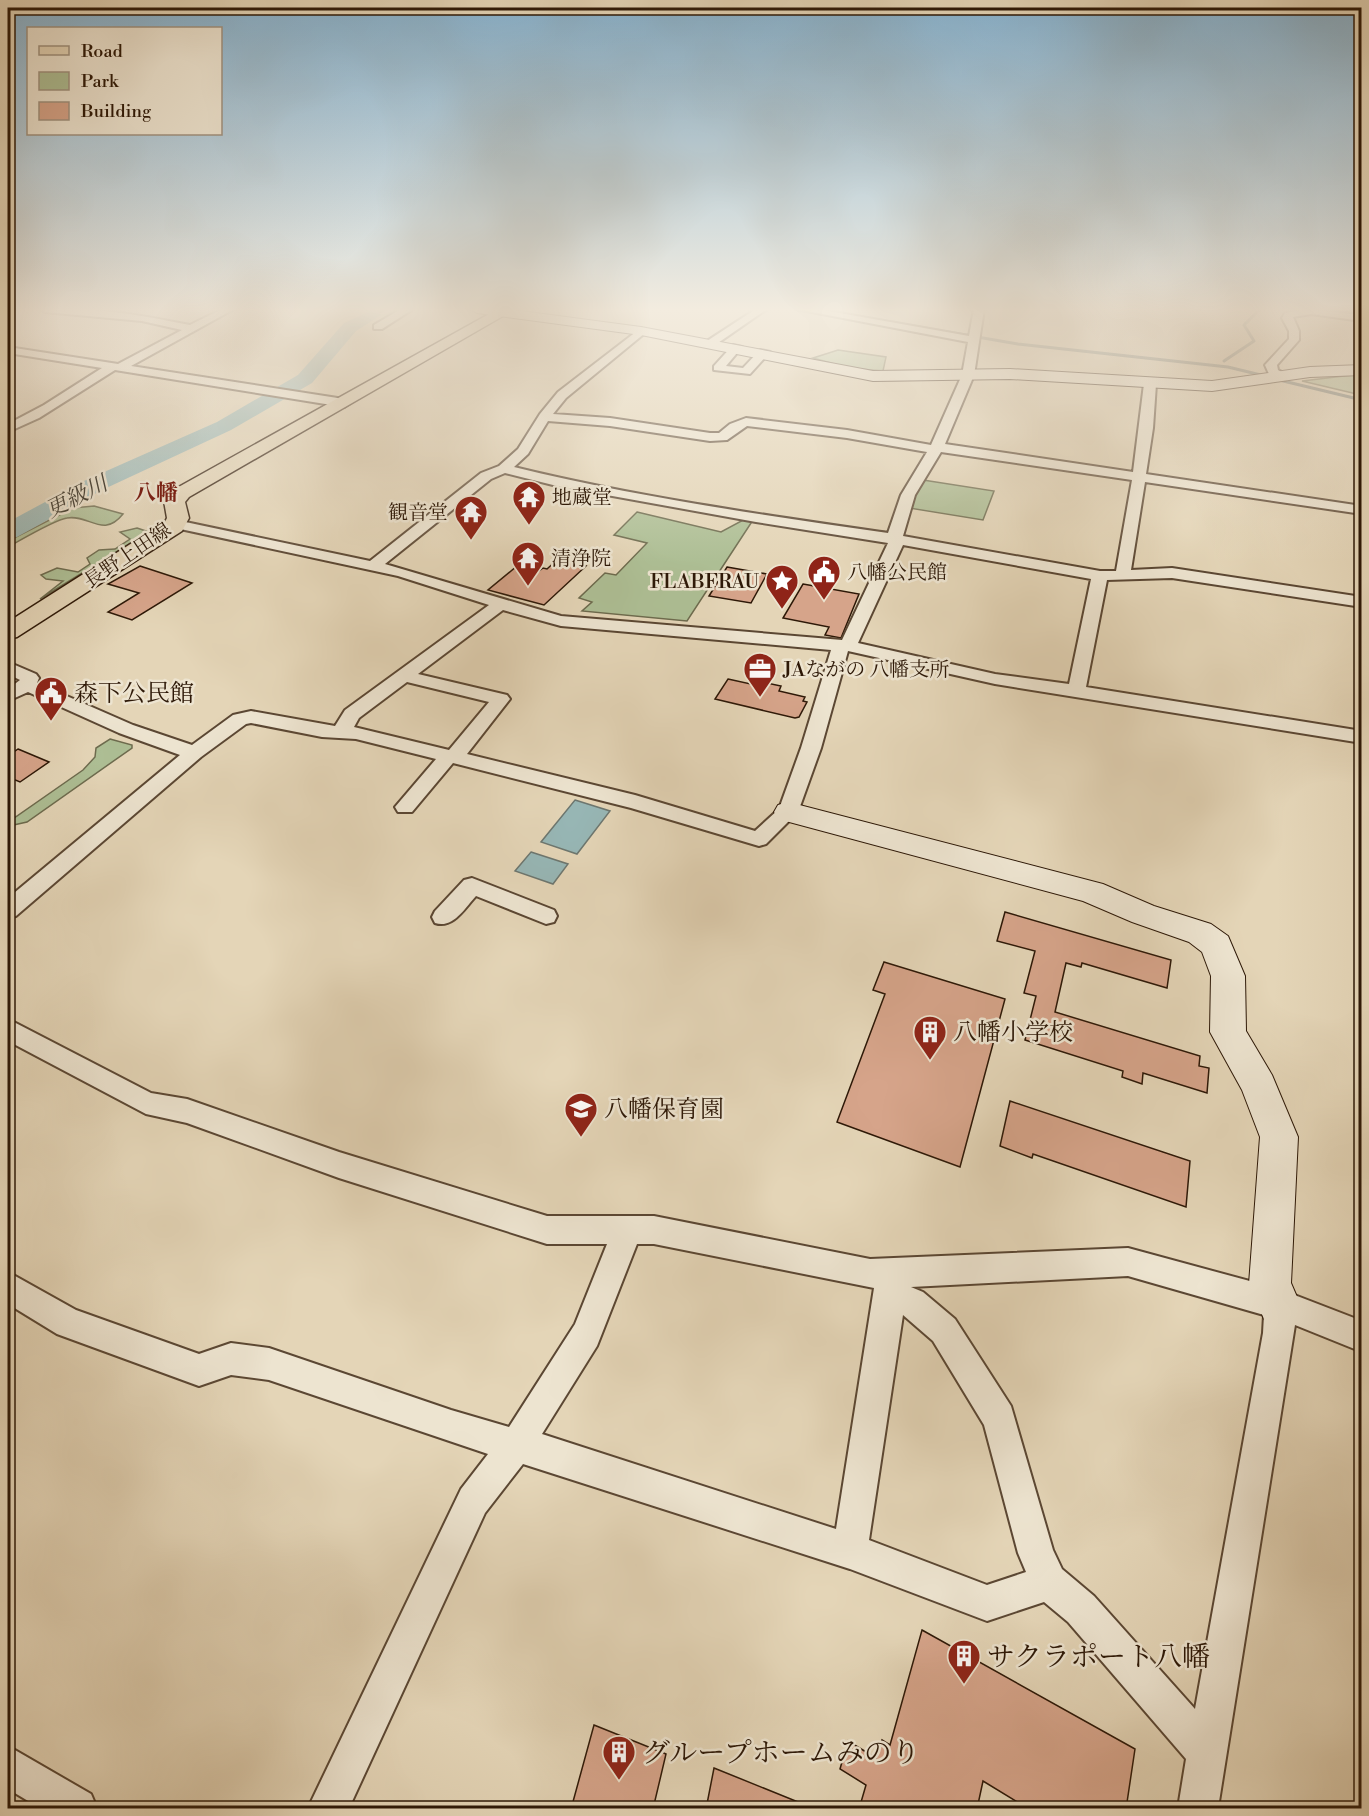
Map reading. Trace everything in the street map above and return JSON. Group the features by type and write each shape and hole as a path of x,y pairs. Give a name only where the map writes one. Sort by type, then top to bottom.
{"main road":[{"name":"長野上田線","path":"8,632 176,524 178,518 174,501 183,493 360,394"},
{"path":"788,812 1092,892 1143,914 1200,933 1216,945 1228,976 1228,1032 1259,1086 1279,1137 1270,1284 1279,1304"}],"street":[{"path":"8,428 35,417 67,394"},
{"path":"296,394 344,403"},
{"path":"374,565 478,482 504,470 523,451 544,417 565,394"},
{"path":"8,909 194,753 240,719 251,717 322,731 344,732 452,756 635,802 759,839 788,812 845,645 896,543 894,539 912,487 937,449 960,394"},
{"path":"1123,574 1139,477 1149,394"},
{"path":"544,417 621,423 710,437 722,437 734,427 746,422 847,434 1362,510"},
{"path":"504,470 557,482 745,516 894,539 1100,576 1172,573 1362,602"},
{"path":"176,524 374,565 443,583 501,604 561,621 845,645 996,680 1076,693 1125,698 1362,737"},
{"path":"1076,693 1100,576"},
{"path":"344,732 345,722 352,714 501,604"},
{"path":"8,667 30,678 27,686 8,696"},
{"path":"405,676 501,699 405,807"},
{"path":"27,686 126,729 194,753"},
{"path":"443,917 472,886 546,916"},
{"path":"8,1029 146,1103 187,1111 339,1165 547,1230 654,1230 870,1274 888,1283 944,1330 999,1418 1036,1553 1049,1582 1081,1609 1208,1753"},
{"path":"328,1809 473,1501 516,1446 586,1335 628,1229"},
{"path":"888,1283 1128,1262 1279,1304 1362,1337"},
{"path":"850,1551 888,1283"},
{"path":"8,1287 68,1323 199,1370 231,1359 269,1364 451,1427 516,1446 536,1449 850,1551 987,1603 1049,1582"},
{"path":"1198,1809 1279,1333 1279,1304"},
{"path":"8,1766 76,1809"}],"green space":[{"path":"923,480 994,491 983,520 909,508"},
{"path":"94,506 123,514 109,525 67,518 46,526 8,547 8,541 73,508"},
{"path":"637,512 721,532 745,519 753,520 687,621 582,611 592,602 579,598 605,573 616,575 647,543 614,535"},
{"path":"137,528 149,532 40,599 63,581 46,579 41,575 57,568 78,572 90,564 87,558 99,550 115,549 130,539 120,532"},
{"path":"110,739 132,745 132,748 27,822 9,826 10,821 83,770 95,757 96,748"}],"water":[{"path":"575,800 610,811 577,854 541,842"},
{"path":"531,852 568,864 553,884 515,871"}],"building":[{"name":"清浄院","path":"558,559 586,566 544,605 488,590 517,566 539,571 543,568 547,569"},
{"path":"140,566 192,583 132,620 108,612 139,593 108,584"},
{"path":"727,567 767,574 751,603 709,596"},
{"name":"八幡公民館","path":"803,584 859,594 841,638 825,635 829,627 783,618"},
{"name":"JAながの 八幡支所","path":"728,679 755,685 757,681 781,686 779,691 805,697 803,701 807,702 799,717 795,718 715,699"},
{"path":"18,749 49,762 20,782 8,777 8,756"},
{"path":"1005,912 1171,960 1167,988 1082,963 1081,967 1066,963 1055,1012 1200,1056 1199,1066 1209,1068 1207,1093 1143,1073 1142,1084 1122,1077 1123,1071 1025,1040 1036,996 1024,993 1035,951 997,941"},
{"path":"884,962 1005,999 960,1167 837,1122 885,994 873,990"},
{"path":"1010,1101 1190,1161 1186,1207 1033,1154 1032,1158 1000,1146"},
{"name":"サクラポート八幡","path":"922,1630 1135,1749 1126,1809 1029,1809 983,1781 977,1809 859,1809 866,1785 840,1769 848,1741 876,1758 882,1740 890,1745"},
{"name":"グループホームみのり","path":"594,1725 666,1754 653,1809 571,1809"},
{"name":"グループホームみのり","path":"714,1768 813,1808 706,1809"}],"waterway":[{"name":"更級川","path":"8,532 94,485 224,426 280,394"},
{"path":"1336,394 1362,400"}],"place":[{"name":"地蔵堂","path":"529,526"},
{"name":"観音堂","path":"471,541"},
{"name":"清浄院","path":"528,587"},
{"name":"八幡公民館","path":"824,601"},
{"name":"FLABFRAU","path":"782,610"},
{"name":"JAながの 八幡支所","path":"760,698"},
{"name":"森下公民館","path":"51,722"},
{"name":"八幡小学校","path":"930,1061"},
{"name":"八幡保育園","path":"581,1138"},
{"name":"サクラポート八幡","path":"964,1685"},
{"name":"グループホームみのり","path":"619,1781"}],"district":[{"name":"八幡","path":"156,492"}]}
